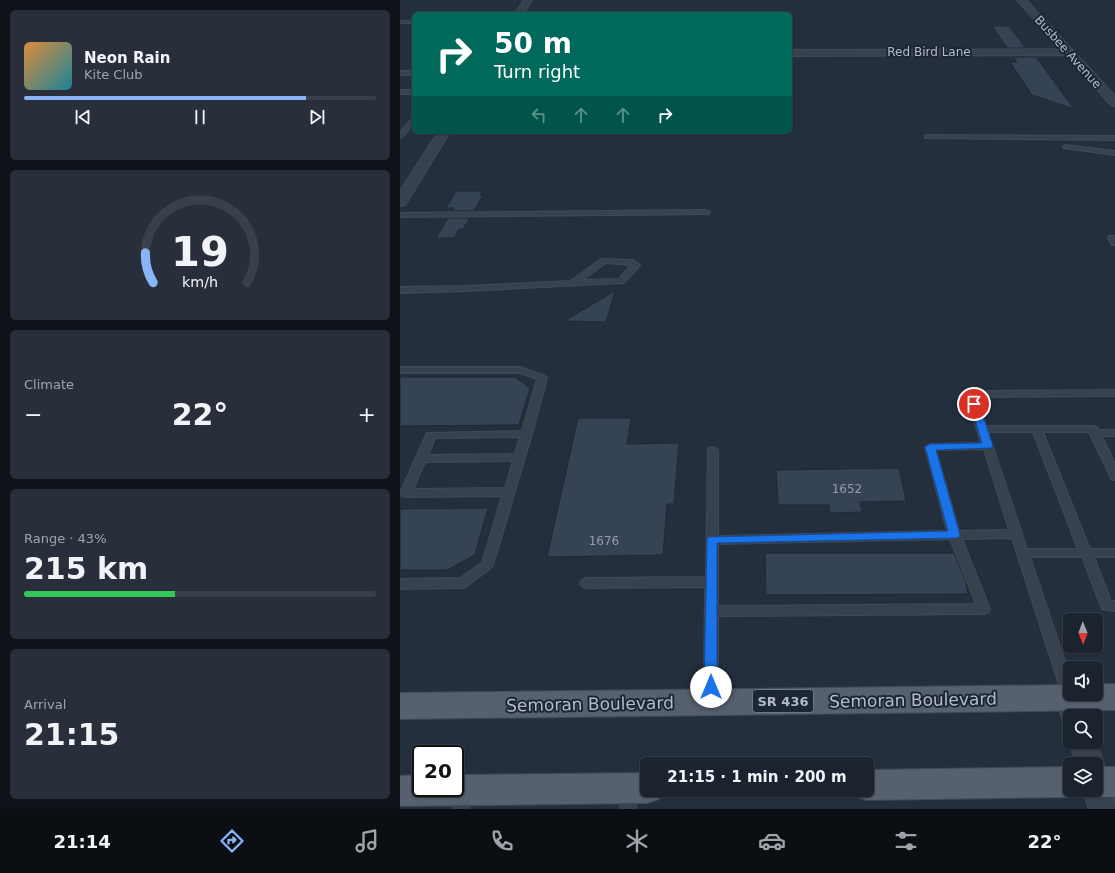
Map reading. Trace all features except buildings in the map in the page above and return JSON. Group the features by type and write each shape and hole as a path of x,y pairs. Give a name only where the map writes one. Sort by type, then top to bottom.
{"main road":[{"name":"Semoran Boulevard","path":"400,706 711,702 1072,707 1115,697"},
{"path":"874,785 1063,782"},
{"path":"1103,783 1115,782"},
{"path":"400,791 463,800 634,795"}],"street":[{"path":"520,12 528,0"},
{"name":"Busbee Avenue","path":"1021,0 1115,103"},
{"name":"Red Bird Lane","path":"792,53 1067,52"},
{"path":"400,202 443,134"},
{"path":"1100,797 1104,809"}],"lane":[{"path":"400,22 412,22"},
{"path":"400,73 412,73"},
{"path":"400,92 412,92"},
{"path":"400,136 412,121"},
{"path":"926,138 1115,138"},
{"path":"1066,147 1115,153"},
{"path":"400,215 706,212"},
{"path":"1115,238 1112,238 1115,243"},
{"path":"400,290 523,287 621,281 636,265 633,262 604,261 573,283"},
{"path":"400,370 521,370 542,378 527,434 487,565 463,583 400,584"},
{"path":"1072,707 974,404 977,398 987,394 1115,393"},
{"path":"982,429 1093,429 1115,476"},
{"path":"1037,429 1107,606 1115,606"},
{"path":"1095,433 1115,433"},
{"path":"509,492 406,493 431,435 527,434"},
{"path":"712,611 984,608 954,535 930,447 988,446"},
{"path":"711,702 713,450"},
{"path":"421,459 520,457"},
{"path":"712,540 1017,534"},
{"path":"1023,553 1115,553"},
{"path":"586,583 712,582"}],"route":[{"path":"711,687 712,540 954,535 930,447 988,446 974,404"}]}
